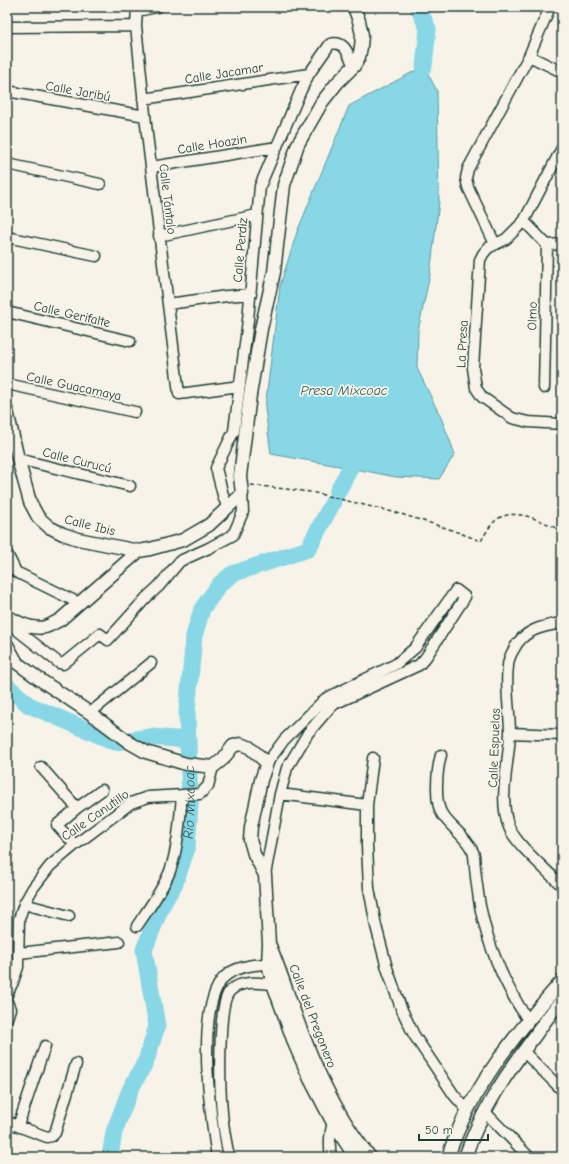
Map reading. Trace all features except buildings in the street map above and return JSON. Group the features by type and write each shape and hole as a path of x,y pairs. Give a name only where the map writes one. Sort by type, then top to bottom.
{"street":[{"path":"137,9 157,7"},
{"path":"7,622 59,663 63,664 100,634 108,640 146,598 159,586 180,561 233,535 243,512 236,496 261,329 274,272 284,185 298,144 322,102 337,82 354,66 359,58 362,35 354,7"},
{"path":"550,7 530,56 468,169 466,178 468,187 495,244 506,239 524,221 562,148"},
{"name":"Calle Tántalo","path":"137,9 136,26 143,99 179,394 240,386"},
{"path":"7,27 136,26"},
{"name":"Calle Perdiz","path":"236,496 224,499 216,468 234,431 251,294 260,186 309,74 330,44 336,42 342,43 354,66"},
{"path":"530,56 562,72"},
{"name":"Calle Jacamar","path":"143,99 309,74"},
{"name":"Calle Jaribú","path":"7,91 145,116"},
{"name":"Calle Hoazin","path":"151,168 277,147"},
{"path":"7,164 100,184"},
{"path":"160,236 257,215"},
{"path":"524,221 547,244 562,244"},
{"path":"7,237 96,256"},
{"name":"La Presa","path":"495,244 488,248 480,260 473,368 476,388 482,397 512,418 528,422 562,424"},
{"name":"Olmo","path":"544,388 547,244"},
{"path":"168,304 251,294"},
{"name":"Calle Gerifalte","path":"7,312 130,341"},
{"name":"Calle Guacamaya","path":"7,384 135,412"},
{"name":"Calle Ibis","path":"7,411 30,502 38,517 49,527 63,534 139,550 169,545 183,540 209,525 236,496"},
{"name":"Calle Curucú","path":"18,459 130,486"},
{"path":"7,616 18,623 30,627 45,627 60,620 139,550"},
{"path":"7,554 16,572 79,603"},
{"name":"Calle del Pregonero","path":"265,875 254,854 250,840 261,780 267,763 284,740 325,699 396,664 415,648 456,590 465,596 426,658 418,665 332,705 308,733 287,768 280,794 265,875 269,944 273,963 273,984 295,1045 310,1080 333,1123 356,1157"},
{"name":"Calle Espuelas","path":"562,623 545,625 525,634 514,648 508,665 510,733 505,786 505,812 509,828 517,840 562,886"},
{"path":"7,645 18,663 130,743 146,752 186,764 213,767 223,759 233,746 240,744 249,747 267,763"},
{"path":"94,716 151,663"},
{"path":"510,733 562,735"},
{"path":"441,755 438,767 438,803 442,814 469,844 474,853 480,907 489,938 504,979 515,1001 528,1020"},
{"path":"373,758 367,806 369,888 376,926 387,968 400,1008 414,1035 454,1095 468,1112"},
{"path":"41,767 77,808"},
{"name":"Calle Canutillo","path":"7,994 18,967 20,919 24,904 33,888 50,866 75,845 131,804 148,797 200,794 208,786 213,767"},
{"path":"75,845 57,825 102,790"},
{"path":"280,794 367,806"},
{"path":"137,926 161,890 170,870 177,838 183,795"},
{"path":"24,904 69,916"},
{"path":"19,953 119,942"},
{"path":"217,1157 210,1113 207,1040 209,1012 213,995 218,984 228,974 241,968 273,963"},
{"name":"Calle del Pregonero","path":"273,963 285,985 305,1041 320,1076 342,1115 370,1157"},
{"path":"448,1157 468,1112 494,1065 528,1020 562,981"},
{"path":"229,1157 222,1111 222,1013 225,999 230,991 240,985 250,983 285,985"},
{"path":"465,1157 485,1112 501,1082 523,1051 561,1004"},
{"path":"18,1126 44,1046"},
{"path":"523,1051 562,1090"},
{"path":"7,1122 47,1137 52,1136 55,1133 76,1064"},
{"path":"485,1112 529,1157"},
{"path":"331,1157 330,1132 333,1123"}],"path":[{"path":"236,496 311,492 401,514 481,541 495,521 506,516 516,514 539,521 562,531"}],"water":[{"name":"Presa Mixcoac","path":"424,66 437,91 439,202 430,274 418,331 417,368 442,420 455,454 439,479 396,477 271,454 265,408 280,286 297,232 349,106"}],"waterway":[{"path":"418,7 428,29 424,66"},
{"name":"Río Mixcoac","path":"337,493 350,468"},
{"name":"Río Mixcoac","path":"110,1157 114,1132 130,1090 146,1061 157,1026 144,950 161,907 175,883 187,848 190,804 187,712 194,636 202,609 220,584 232,574 308,549 333,502"},
{"path":"7,686 29,705 115,742 150,737 188,740"}]}
